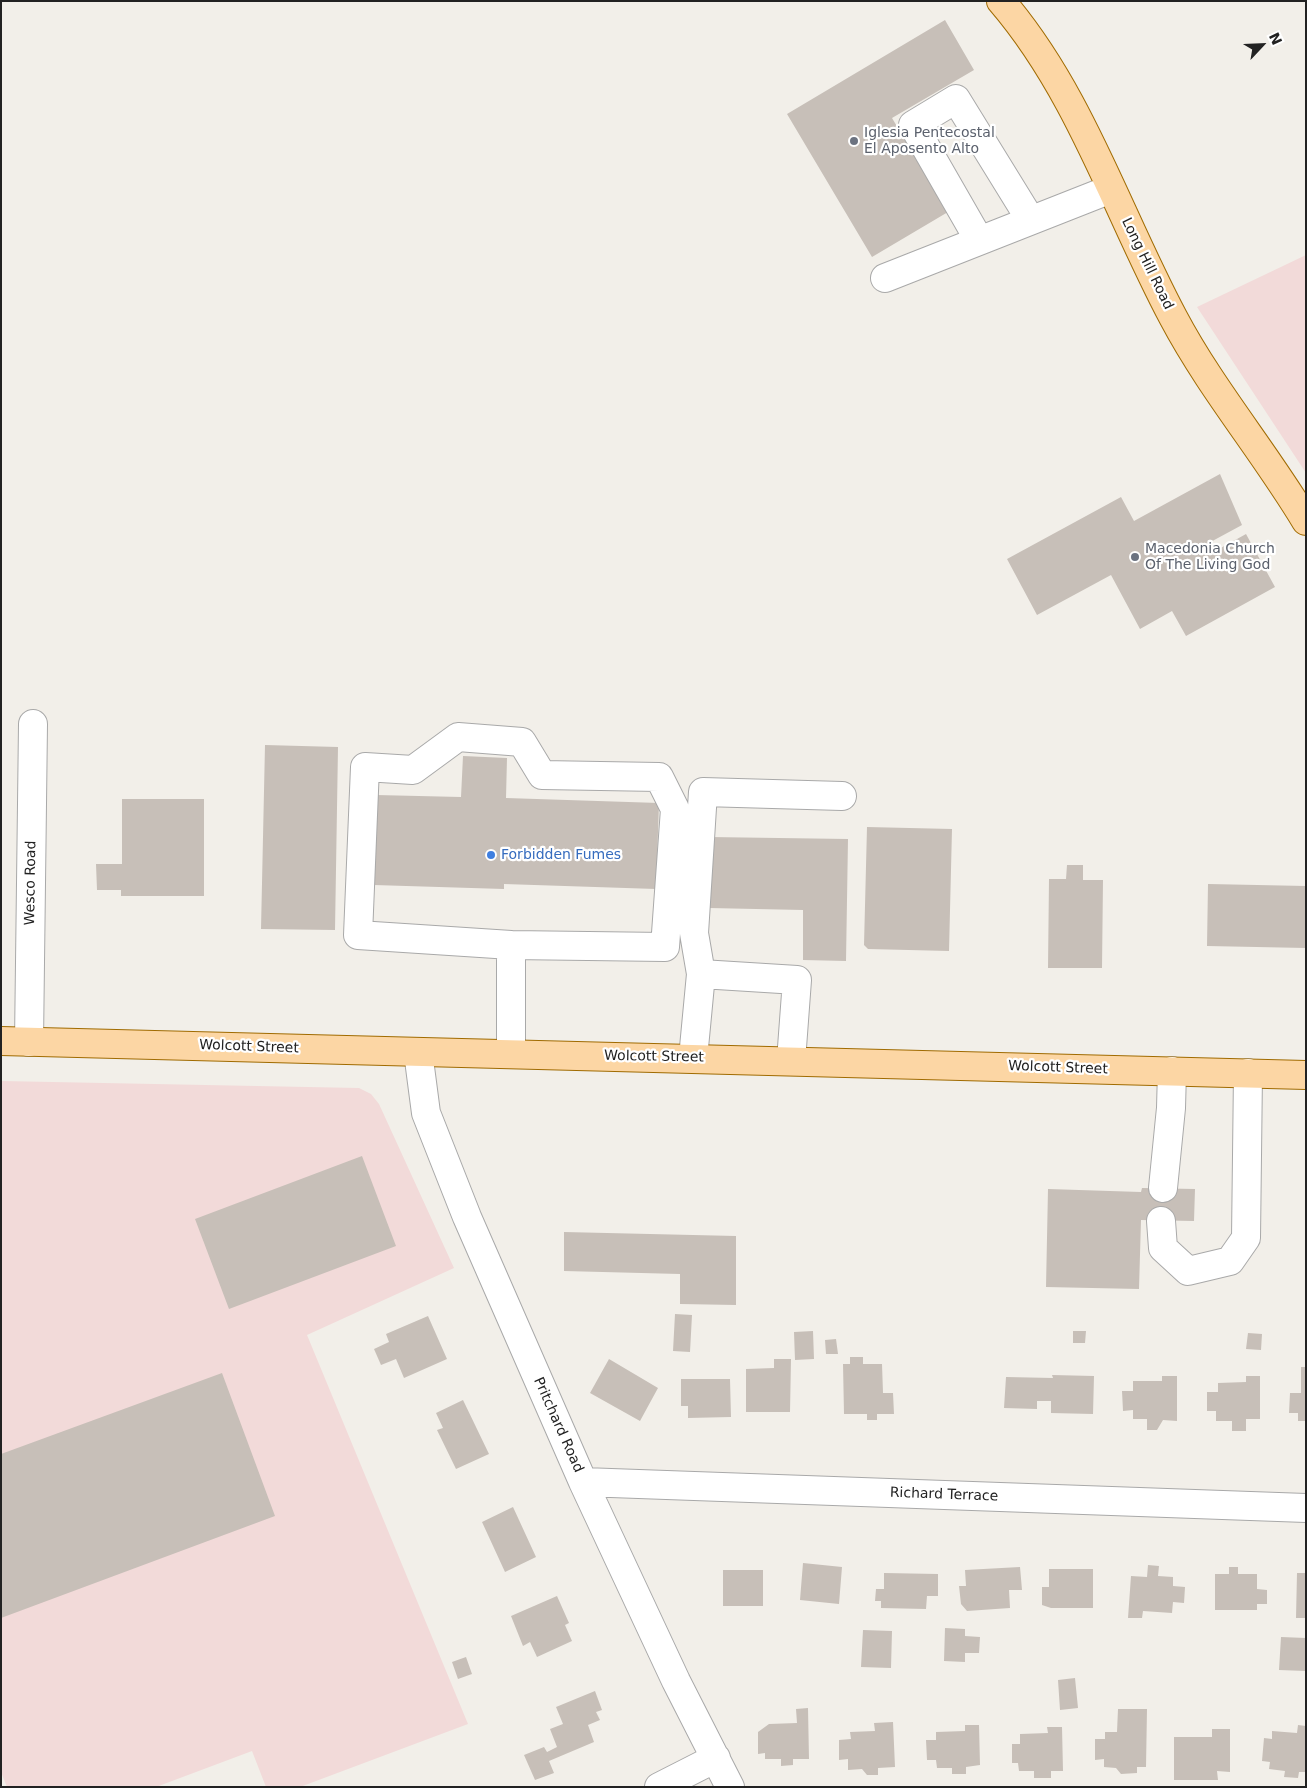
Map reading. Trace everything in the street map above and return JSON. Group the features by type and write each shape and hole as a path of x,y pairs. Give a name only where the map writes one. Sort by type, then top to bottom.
{"main road":[{"name":"Long Hill Road","path":"1002,1 1026,33 1066,96 1144,261 1182,333 1306,521"},
{"name":"Wolcott Street","path":"1,1041 1306,1075"}],"street":[{"path":"979,240 913,125 956,99 1030,219"},
{"path":"885,278 1030,219 1110,189"},
{"name":"Wesco Road","path":"29,1042 33,724"},
{"path":"458,738 522,742 542,775 660,777 675,809 665,947 511,945 358,935 365,767 413,770 458,738"},
{"path":"692,1058 701,974 694,932 702,792 842,796"},
{"path":"511,945 511,1054"},
{"path":"701,974 797,980 791,1061"},
{"name":"Pritchard Road","path":"418,1052 426,1113 467,1217 583,1482 676,1681 730,1787"},
{"path":"1162,1188 1171,1108 1172,1071"},
{"path":"1162,1221 1163,1248 1188,1271 1230,1261 1246,1238 1248,1073"},
{"name":"Richard Terrace","path":"583,1482 1306,1508"},
{"path":"659,1787 716,1758"}],"shaded area":[{"path":"1306,255 1306,473 1197,307"},
{"path":"1,1081 359,1088 371,1094 379,1104 454,1268 307,1335 468,1724 300,1787 266,1787 252,1751 156,1787 7,1787 1,1772"}],"building":[{"name":"Iglesia Pentecostal El Aposento Alto","path":"945,20 974,70 892,118 948,212 872,257 787,114"},
{"name":"Macedonia Church Of The Living God","path":"1220,474 1242,525 1205,545 1210,554 1246,534 1275,587 1186,636 1172,611 1140,629 1111,575 1037,615 1007,559 1121,497 1134,521"},
{"path":"265,745 338,747 335,930 261,929"},
{"path":"463,756 507,758 506,798 659,803 656,889 504,884 504,889 374,885 376,795 461,797"},
{"path":"122,799 204,799 204,896 121,896 121,890 97,890 96,864 122,864"},
{"path":"867,827 952,829 949,951 868,949 864,945"},
{"path":"709,837 848,839 846,961 803,960 803,910 709,908"},
{"path":"1067,865 1083,865 1083,880 1103,880 1102,968 1048,968 1049,879 1066,879"},
{"path":"1208,884 1306,886 1306,948 1207,946"},
{"path":"362,1156 396,1246 229,1309 195,1219"},
{"path":"1142,1188 1195,1189 1194,1221 1141,1220 1139,1289 1046,1287 1048,1189 1141,1192"},
{"path":"564,1232 736,1236 736,1305 680,1304 680,1274 564,1271"},
{"path":"675,1314 692,1315 690,1352 673,1351"},
{"path":"428,1316 447,1359 404,1378 396,1359 381,1365 374,1349 389,1342 386,1334"},
{"path":"813,1331 814,1359 795,1360 794,1332"},
{"path":"1073,1331 1086,1331 1085,1343 1073,1343"},
{"path":"1248,1333 1262,1334 1261,1350 1246,1349"},
{"path":"836,1339 838,1354 826,1354 825,1340"},
{"path":"850,1357 863,1357 863,1364 882,1364 883,1393 893,1393 894,1414 877,1414 877,1420 867,1420 867,1414 844,1414 843,1364 850,1364"},
{"path":"609,1359 658,1388 640,1421 590,1393"},
{"path":"774,1359 791,1359 790,1412 746,1412 746,1369 774,1368"},
{"path":"1301,1367 1306,1367 1306,1421 1298,1421 1298,1413 1289,1413 1290,1393 1301,1393"},
{"path":"222,1373 275,1516 1,1618 1,1454"},
{"path":"1052,1375 1094,1376 1093,1414 1051,1413 1051,1401 1037,1401 1037,1409 1004,1408 1006,1377 1053,1378"},
{"path":"1162,1376 1177,1376 1177,1421 1163,1420 1157,1430 1147,1430 1147,1419 1133,1419 1133,1410 1123,1411 1122,1391 1133,1391 1133,1381 1162,1381"},
{"path":"1246,1376 1260,1376 1260,1419 1246,1419 1246,1431 1232,1431 1232,1421 1216,1421 1216,1411 1207,1411 1207,1392 1218,1392 1218,1383 1246,1382"},
{"path":"681,1379 730,1379 731,1417 688,1418 688,1406 681,1406"},
{"path":"463,1400 489,1454 456,1469 437,1430 443,1428 436,1413"},
{"path":"513,1507 536,1557 505,1572 482,1522"},
{"path":"803,1563 842,1567 839,1604 800,1600"},
{"path":"1148,1565 1159,1566 1158,1576 1173,1577 1173,1586 1185,1587 1184,1603 1173,1602 1172,1613 1143,1611 1142,1618 1128,1618 1131,1576 1147,1577"},
{"path":"1020,1567 1022,1590 1009,1590 1010,1608 967,1611 961,1604 959,1586 966,1586 965,1570"},
{"path":"1229,1567 1238,1567 1238,1574 1257,1574 1257,1589 1267,1590 1267,1604 1257,1604 1257,1610 1215,1610 1215,1574 1229,1574"},
{"path":"1049,1569 1093,1569 1093,1608 1051,1608 1042,1605 1042,1587 1049,1587"},
{"path":"723,1570 763,1570 763,1606 723,1606"},
{"path":"884,1573 938,1574 938,1596 927,1596 926,1609 881,1608 881,1601 875,1601 876,1589 884,1589"},
{"path":"1297,1573 1306,1573 1306,1618 1296,1618"},
{"path":"557,1596 569,1623 565,1625 572,1641 537,1657 530,1642 523,1646 511,1616"},
{"path":"945,1628 965,1629 965,1636 980,1637 979,1653 965,1653 965,1662 944,1661"},
{"path":"863,1630 892,1631 891,1668 861,1667"},
{"path":"1281,1637 1306,1638 1306,1671 1279,1670"},
{"path":"466,1657 472,1674 458,1679 452,1662"},
{"path":"1075,1678 1078,1708 1060,1710 1058,1680"},
{"path":"595,1691 602,1710 596,1712 600,1720 588,1725 594,1742 549,1761 554,1773 535,1780 524,1755 544,1747 547,1752 557,1747 550,1729 563,1724 556,1707"},
{"path":"808,1708 809,1759 793,1759 793,1765 781,1766 781,1759 765,1759 765,1753 758,1754 758,1732 769,1724 797,1723 796,1709"},
{"path":"1118,1709 1147,1709 1146,1767 1137,1767 1137,1773 1121,1774 1116,1768 1104,1767 1104,1759 1095,1760 1095,1739 1105,1739 1105,1732 1117,1732"},
{"path":"893,1722 895,1767 878,1768 878,1775 867,1775 862,1769 848,1770 848,1759 839,1760 839,1740 851,1739 850,1732 875,1731 874,1723"},
{"path":"965,1725 979,1725 980,1765 966,1767 966,1774 952,1774 952,1768 937,1768 936,1760 927,1760 926,1740 936,1740 936,1732 965,1731"},
{"path":"1298,1725 1306,1726 1306,1772 1299,1772 1298,1778 1284,1777 1285,1771 1269,1769 1270,1762 1262,1761 1264,1738 1272,1739 1272,1731 1297,1733"},
{"path":"1047,1727 1062,1727 1063,1771 1051,1771 1051,1778 1034,1778 1034,1771 1019,1771 1018,1763 1012,1763 1012,1744 1020,1744 1020,1734 1048,1733"},
{"path":"1212,1729 1230,1729 1230,1772 1217,1771 1218,1780 1174,1780 1174,1737 1212,1737"}],"place":[{"name":"Iglesia Pentecostal El Aposento Alto","path":"854,141"},
{"name":"Macedonia Church Of The Living God","path":"1135,557"},
{"name":"Forbidden Fumes","path":"491,855"}]}
